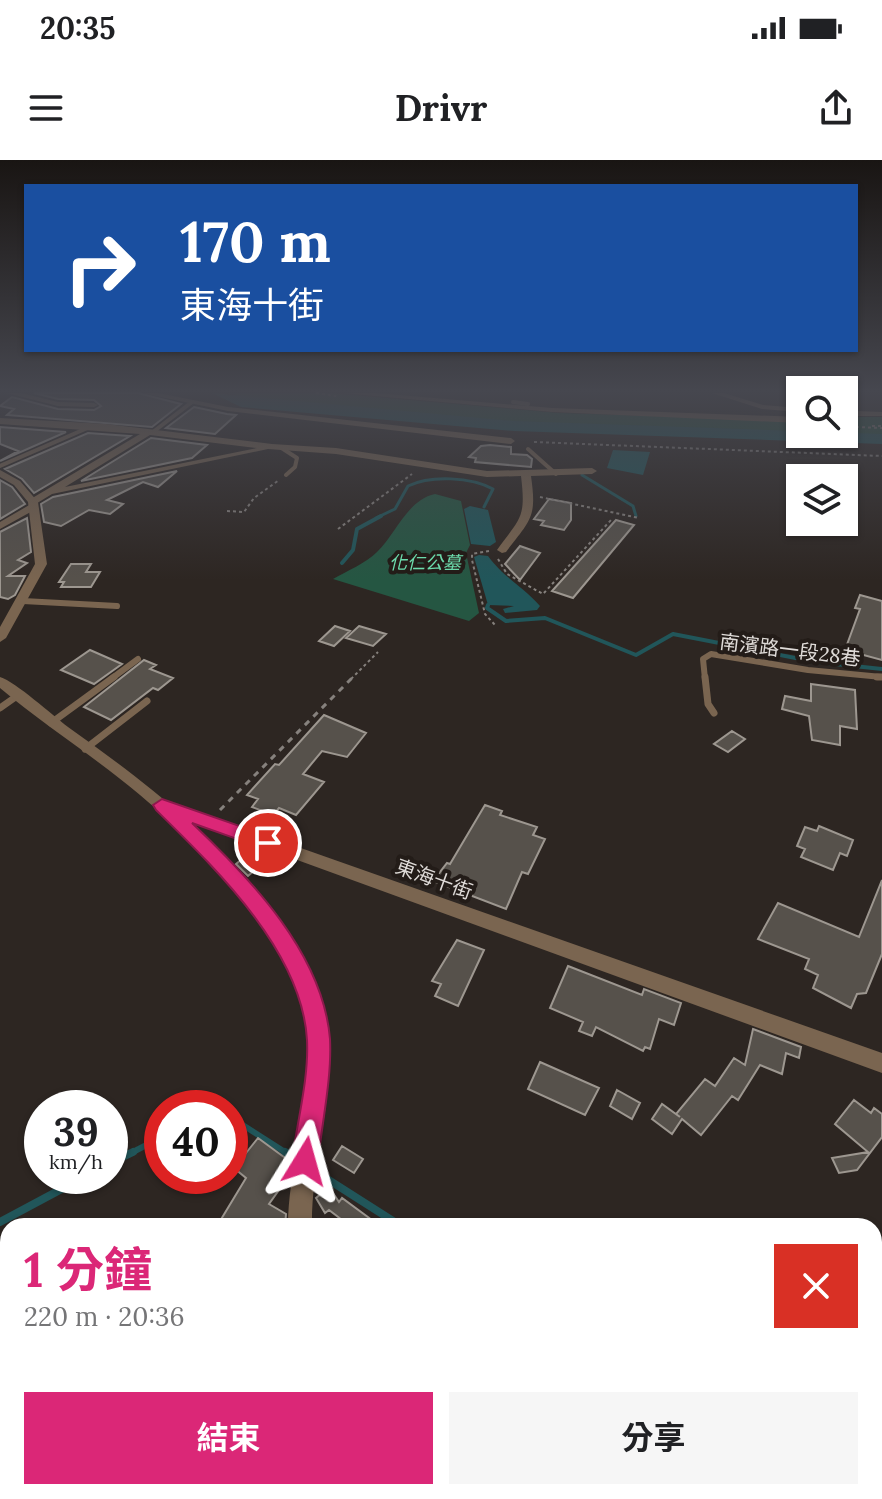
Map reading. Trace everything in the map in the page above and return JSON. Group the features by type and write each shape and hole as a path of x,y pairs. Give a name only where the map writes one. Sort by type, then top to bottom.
{"street":[{"path":"0,526 114,455"},
{"path":"54,492 234,455"},
{"path":"371,455 526,475 592,471"},
{"path":"0,473 17,483 33,504 41,564 0,638"},
{"path":"502,550 521,525 530,506 526,475"},
{"name":"東海十街","path":"0,681 50,724 162,805 882,1063"},
{"path":"162,805 213,854 275,930 298,968 316,1016 319,1043 300,1218"}],"lane":[{"path":"0,466 24,455"},
{"path":"286,475 295,467 297,458 292,455"},
{"path":"535,455 556,474"},
{"path":"23,601 117,606"},
{"name":"南濱路一段28巷","path":"714,713 708,704 703,659 711,654 808,670 882,677"},
{"path":"50,724 138,659"},
{"path":"0,708 17,696"},
{"path":"85,749 147,701"}],"path":[{"path":"338,529 425,464"},
{"path":"227,511 244,512 254,498 286,475"},
{"path":"528,498 590,505 639,518"},
{"path":"502,550 497,555 507,574 543,594 611,520"},
{"path":"495,625 485,614 472,554 502,550"},
{"path":"209,822 378,652"}],"green space":[{"name":"化仁公墓","path":"435,494 461,501 470,545 466,553 479,613 469,621 333,579 373,556 409,510 425,497"}],"water":[{"path":"611,455 649,455 643,475 607,468"},
{"path":"470,506 488,510 496,542 490,546 471,544 464,509"},
{"path":"488,556 540,606 537,610 505,613 503,609 514,606 488,605 474,557"}],"building":[{"path":"36,455 97,455 34,493 22,479 5,469"},
{"path":"123,455 195,455 192,458 81,481"},
{"path":"528,455 532,459 531,467 475,462 476,458 469,457"},
{"path":"177,471 158,487 143,482 107,500 123,504 110,514 89,510 61,526 44,522 41,504 53,497"},
{"path":"0,480 12,487 25,504 0,519"},
{"path":"549,499 571,503 571,520 564,530 541,525 544,521 534,519"},
{"path":"27,518 31,552 18,560 27,563 8,576 25,576 15,595 8,599 0,597 0,532"},
{"path":"616,520 634,525 573,598 552,591"},
{"path":"520,546 540,553 520,580 505,564"},
{"path":"71,564 91,564 86,572 100,572 91,587 61,587 64,582 59,582"},
{"path":"860,595 882,601 882,660 845,650 860,609 855,608"},
{"path":"335,626 350,631 334,646 319,641"},
{"path":"359,626 386,634 373,646 346,638"},
{"path":"90,650 122,664 94,684 61,670"},
{"path":"144,660 156,665 150,669 173,678 158,690 153,688 111,720 84,707"},
{"path":"811,684 855,690 857,729 840,726 840,745 812,740 809,716 782,709 785,696 811,701"},
{"path":"324,715 366,733 347,757 322,751 303,774 324,782 296,815 279,808 273,815 252,807 258,799 247,795"},
{"path":"732,731 745,739 728,752 714,744"},
{"path":"485,805 502,811 500,815 537,827 533,835 545,839 528,874 522,872 506,909 433,881 447,863 450,864"},
{"path":"819,826 853,840 847,856 840,853 833,870 801,857 805,849 797,846 805,827 817,831"},
{"path":"255,848 269,853 270,857 248,876 236,864"},
{"path":"882,880 882,954 866,993 857,994 851,1008 813,988 818,975 805,969 809,959 758,939 778,903 859,937"},
{"path":"457,940 484,950 458,1006 435,996 441,984 432,981"},
{"path":"568,966 642,995 644,989 681,1003 674,1025 659,1019 650,1049 645,1047 643,1051 596,1027 592,1036 579,1031 583,1022 550,1008"},
{"path":"753,1029 801,1047 799,1058 786,1053 782,1074 760,1065 738,1100 732,1096 701,1135 682,1119 672,1134 652,1119 662,1104 680,1117 676,1114 705,1079 715,1086 734,1058 745,1065"},
{"path":"540,1062 599,1088 585,1115 528,1089"},
{"path":"617,1090 640,1103 632,1119 610,1106"},
{"path":"854,1100 871,1113 874,1108 882,1114 882,1137 857,1170 839,1173 832,1158 868,1152 835,1124"},
{"path":"258,1138 292,1163 289,1176 269,1204 286,1214 286,1218 222,1218 236,1194 248,1194 248,1150"},
{"path":"342,1146 363,1159 354,1173 333,1160"},
{"path":"329,1187 339,1202 342,1198 369,1218 340,1218 329,1210 325,1213 316,1198"}],"waterway":[{"path":"582,475 633,506 636,516"},
{"path":"376,518 395,509 408,486 428,480 463,480 493,489 484,507"},
{"path":"342,563 353,550 357,529 381,516"},
{"path":"488,605 487,608 506,621 545,618 636,655 673,634 816,662 882,669"},
{"path":"248,1128 288,1154"},
{"path":"131,1153 144,1146"},
{"path":"285,1152 301,1162"},
{"path":"313,1170 388,1218"},
{"path":"7,1218 52,1194"}],"route":[{"path":"268,843 162,805 213,854 275,930 298,968 316,1016 319,1043 305,1161"}]}
